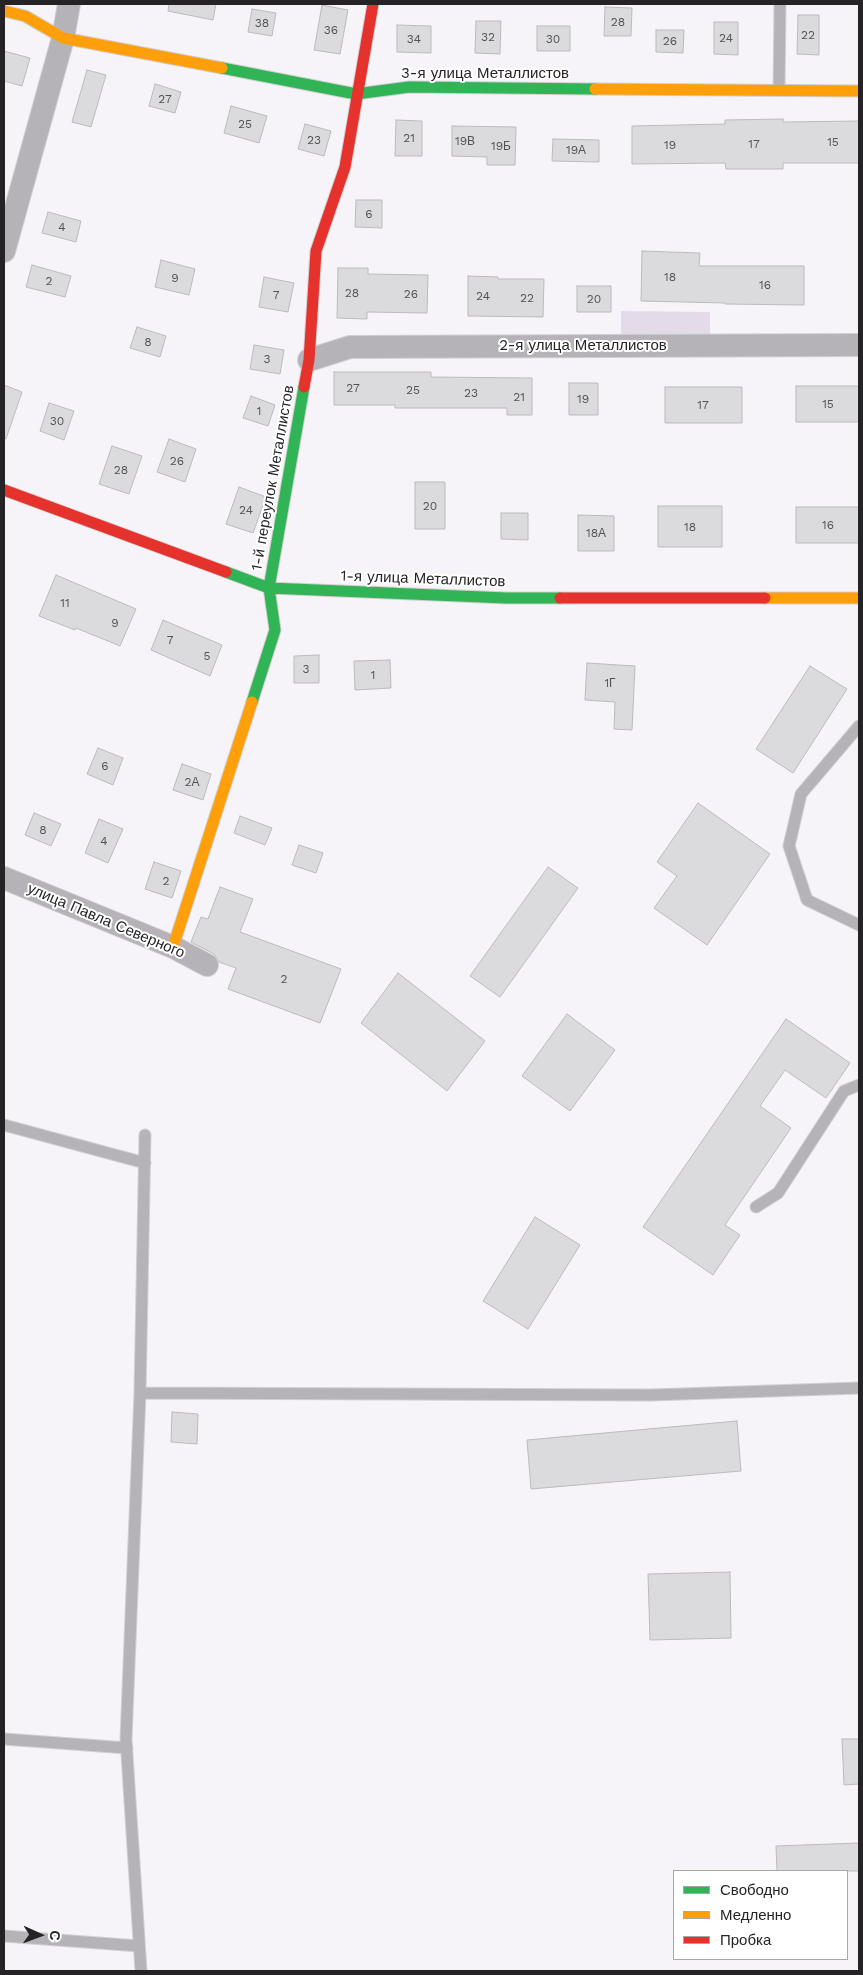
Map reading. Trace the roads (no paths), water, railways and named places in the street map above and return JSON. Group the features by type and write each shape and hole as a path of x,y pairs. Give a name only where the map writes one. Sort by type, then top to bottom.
{"street":[{"path":"4,251 70,4"},
{"name":"1-й переулок Металлистов","path":"173,948 275,630 269,588 308,360 316,251 345,167 372,4"},
{"name":"3-я улица Металлистов","path":"4,11 25,16 62,38 356,94 409,88 779,92 859,91"},
{"name":"2-я улица Металлистов","path":"308,360 350,347 859,345"},
{"name":"1-я улица Металлистов","path":"4,490 269,588 506,598 859,598"},
{"name":"улица Павла Северного","path":"4,878 173,948 207,965"}],"lane":[{"path":"779,92 780,4"},
{"path":"859,726 801,794 789,846 807,900 859,925"},
{"path":"756,1207 778,1193 844,1091 859,1085"},
{"path":"4,1125 144,1163"},
{"path":"140,1971 127,1748 140,1393 145,1135"},
{"path":"140,1393 651,1395 859,1388"},
{"path":"4,1739 127,1748"},
{"path":"4,1936 139,1946"}]}
